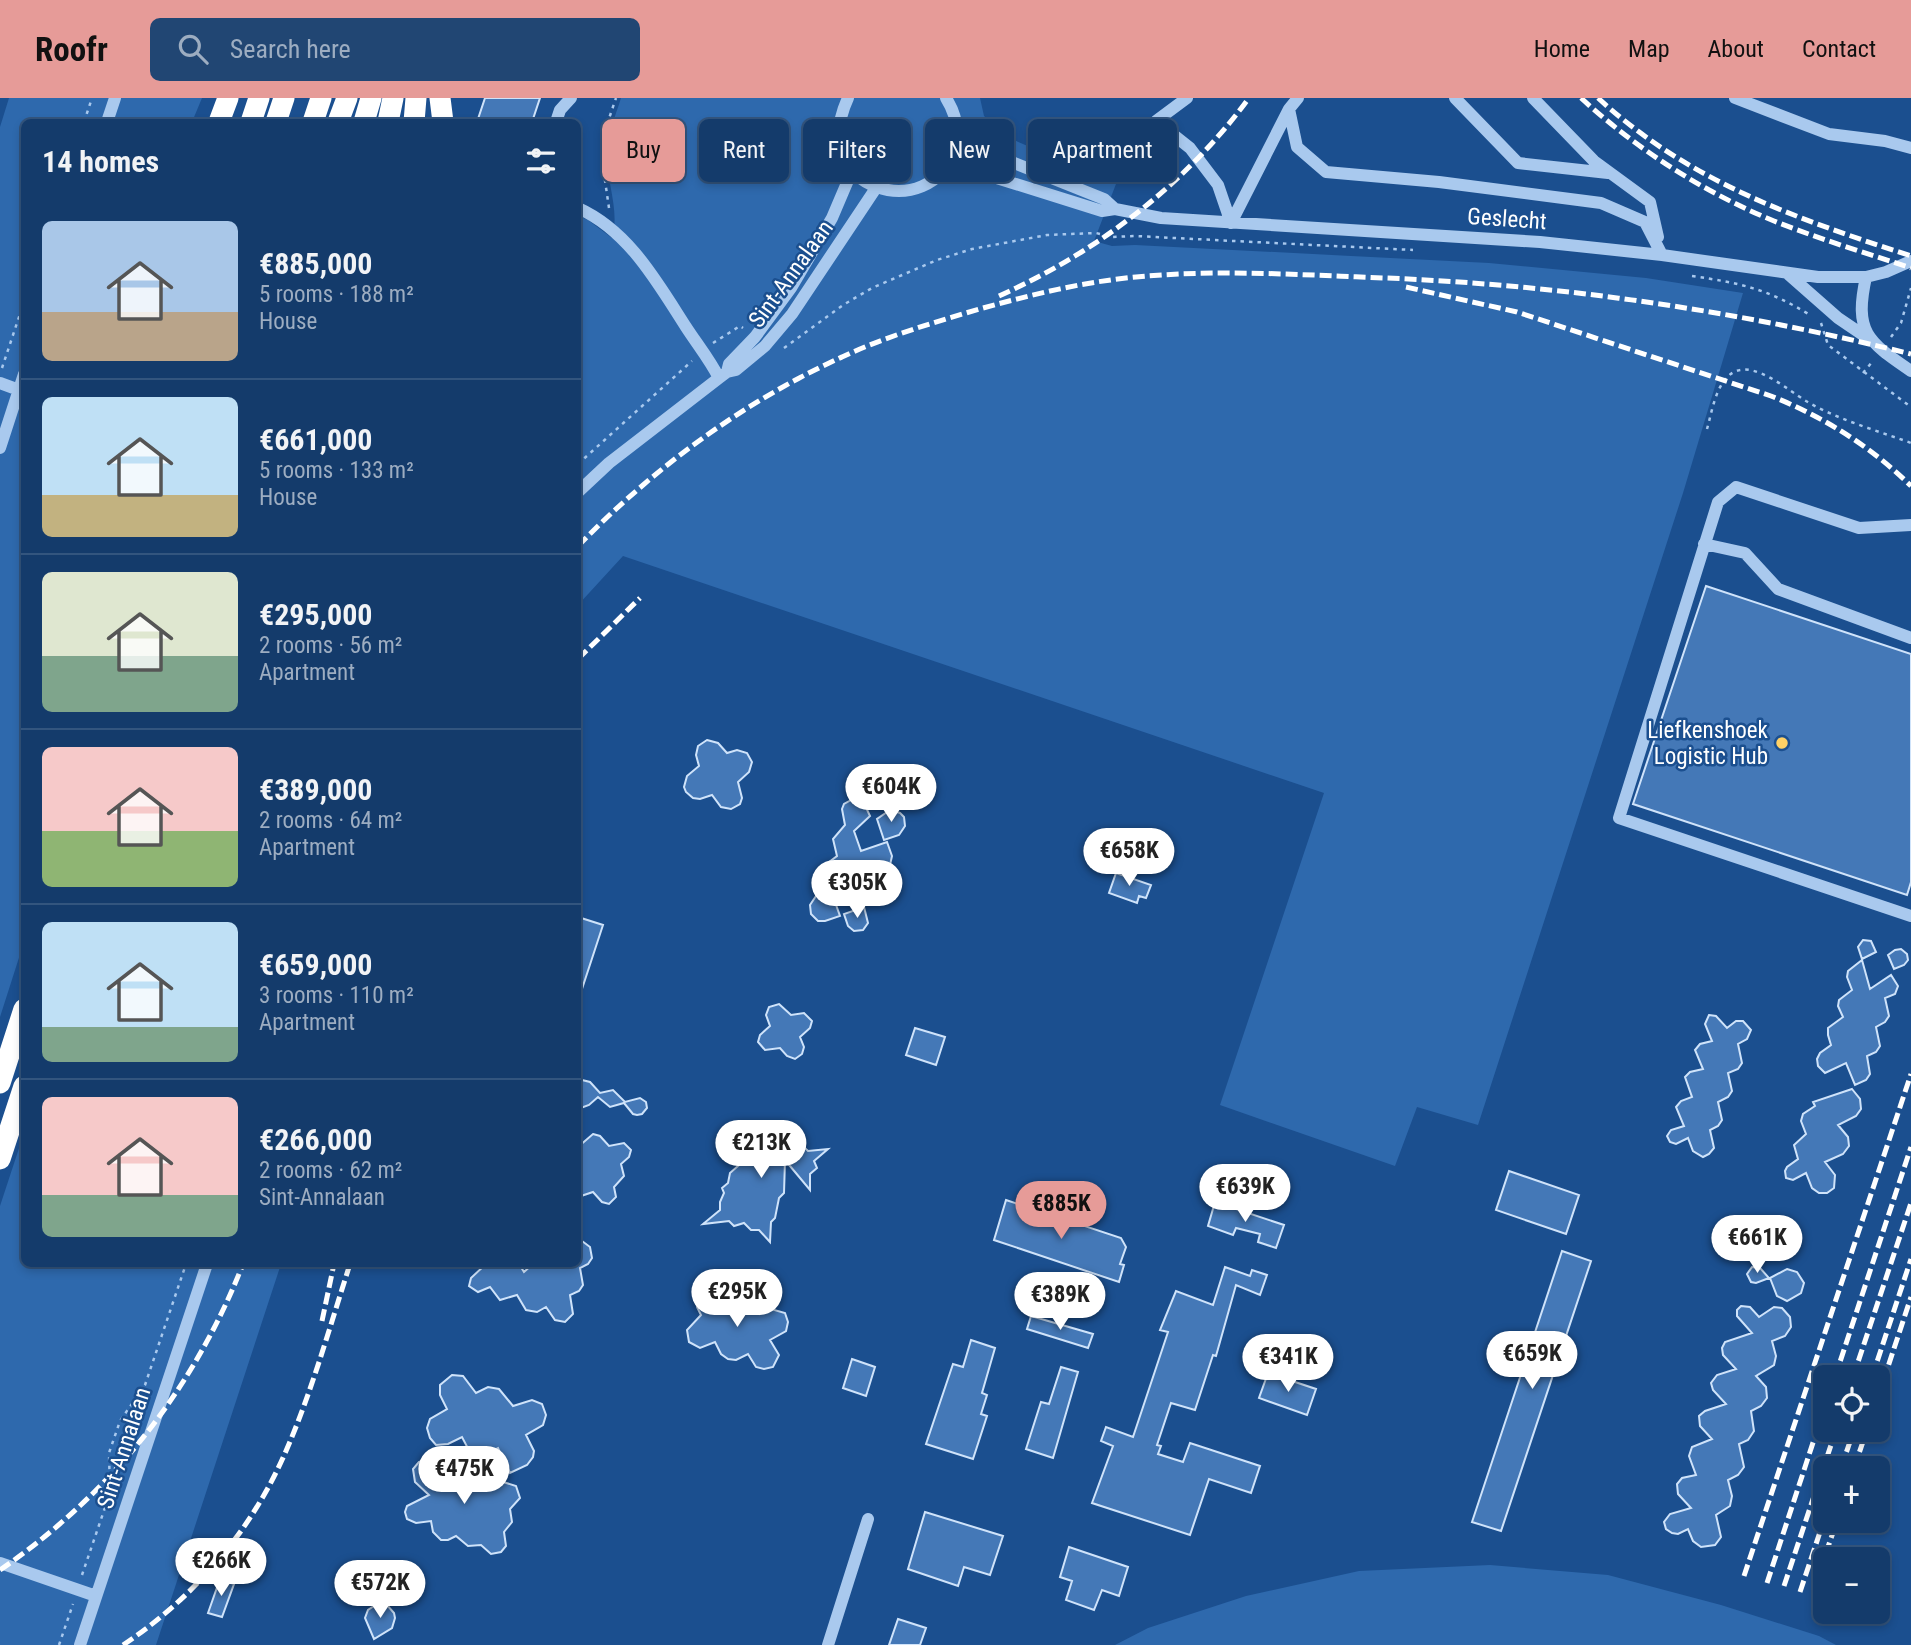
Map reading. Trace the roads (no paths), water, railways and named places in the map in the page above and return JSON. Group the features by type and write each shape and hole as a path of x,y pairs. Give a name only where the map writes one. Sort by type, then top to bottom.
{"highway":[{"path":"220,119 228,98"},
{"path":"240,119 247,98"},
{"path":"252,119 259,98"},
{"path":"265,119 272,98"},
{"path":"277,119 284,98"},
{"path":"290,119 297,98"},
{"path":"302,119 309,98"},
{"path":"314,119 321,98"},
{"path":"325,119 332,98"},
{"path":"339,119 347,98"},
{"path":"352,119 359,98"},
{"path":"365,119 371,98"},
{"path":"376,119 382,98"},
{"path":"389,119 393,98"},
{"path":"401,119 405,98"},
{"path":"414,119 415,98"},
{"path":"426,98 426,119"},
{"path":"440,98 443,119"},
{"path":"0,1083 21,1018"},
{"path":"0,1160 21,1095"}],"street":[{"path":"108,119 115,98"},
{"path":"557,119 560,110 571,98"},
{"path":"840,119 848,98"},
{"path":"946,98 956,119"},
{"path":"1186,98 1156,121 1190,148 1218,185 1231,223"},
{"path":"1231,223 1289,108 1298,98"},
{"path":"1455,98 1518,163 1611,174"},
{"path":"1533,98 1594,161 1650,202 1662,254"},
{"path":"1735,98 1829,134 1885,141 1911,148"},
{"path":"1289,108 1297,147 1326,172 1439,182 1601,203 1645,222 1662,254"},
{"name":"Geslecht","path":"1014,163 1104,199 1115,209"},
{"name":"Sint-Annalaan","path":"760,342 832,218 847,182"},
{"path":"868,182 876,188 895,191 915,189 929,182"},
{"name":"Geslecht","path":"1009,182 1102,211 1115,209 1161,218 1512,240 1662,254 1788,274 1842,278 1866,276 1886,272 1911,261"},
{"name":"Sint-Annalaan","path":"581,489 609,463 723,375 736,370 760,342 792,314 876,188"},
{"path":"581,209 592,214 621,236 657,281 702,352 723,375"},
{"path":"1788,274 1838,318 1911,371"},
{"path":"1866,276 1861,317 1866,333 1877,345"},
{"path":"0,383 19,390"},
{"path":"0,448 21,384"},
{"path":"1911,525 1858,528 1735,487 1718,502 1619,818 1911,916"},
{"path":"1704,544 1745,554 1778,589 1911,638"},
{"name":"Sint-Annalaan","path":"80,1645 206,1267"},
{"path":"828,1645 868,1519"},
{"path":"0,1563 96,1596"}],"railway":[{"path":"999,296 1070,259 1137,213 1197,159 1249,98"},
{"path":"1581,98 1648,152 1722,197 1791,228 1911,268"},
{"path":"1598,98 1633,128 1670,153 1746,195 1826,227 1911,256"},
{"path":"581,543 637,490 701,439 805,375 859,349 929,324 1021,298 1097,282 1136,277 1229,273 1385,278 1518,287 1650,302 1715,313 1911,354"},
{"path":"1406,287 1517,312 1771,396 1846,434 1911,486"},
{"path":"581,656 640,598"},
{"path":"1744,1576 1911,1074"},
{"path":"1839,1365 1911,1147"},
{"path":"1857,1365 1911,1203"},
{"path":"1876,1365 1911,1259"},
{"path":"0,1570 78,1508 113,1473 145,1435 200,1354 242,1267"},
{"path":"322,1321 333,1267"},
{"path":"123,1645 174,1606 197,1583 219,1560 256,1508 286,1451 304,1405 349,1267"},
{"path":"1889,1365 1911,1297"},
{"path":"1767,1583 1813,1442"},
{"path":"1784,1586 1832,1442"},
{"path":"1845,1456 1850,1442"},
{"path":"1858,1456 1863,1442"},
{"path":"1800,1592 1820,1533"},
{"path":"1828,1547 1833,1533"}],"place":[{"name":"Liefkenshoek Logistic Hub","path":"1782,743"}]}
